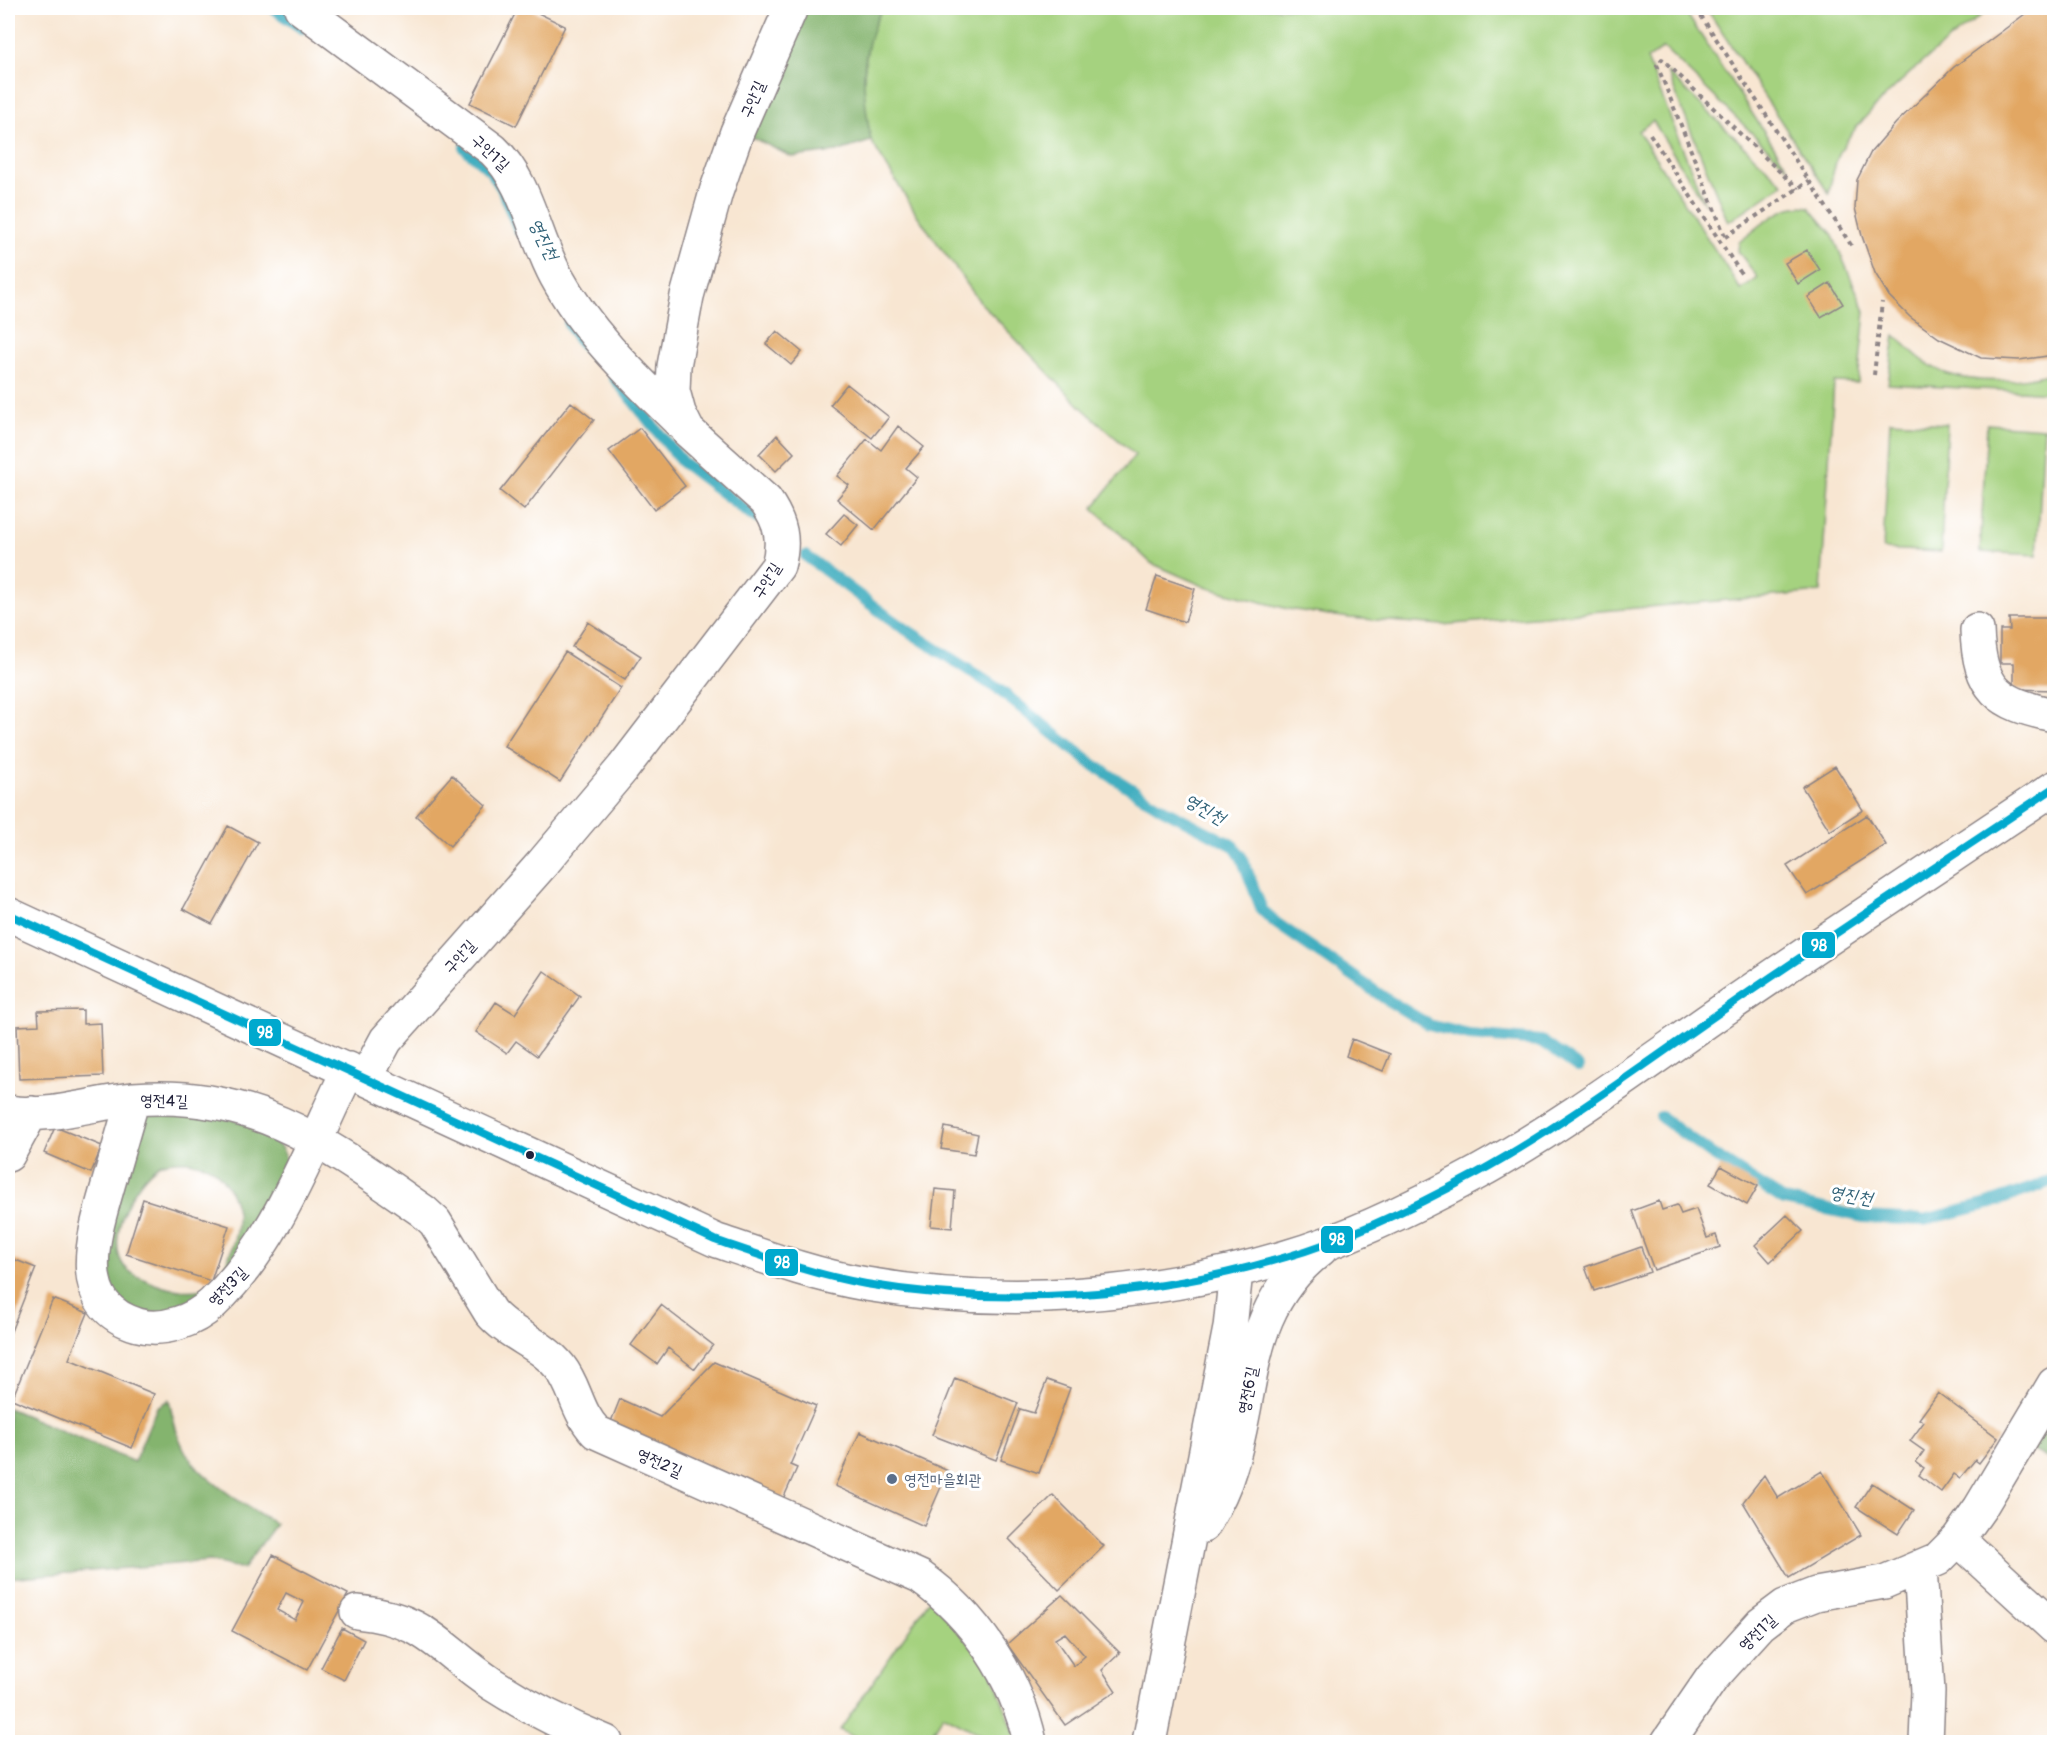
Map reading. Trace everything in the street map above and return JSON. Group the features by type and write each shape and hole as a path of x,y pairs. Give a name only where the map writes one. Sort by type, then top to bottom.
{"street":[{"name":"구안1길","path":"301,8 446,115 508,165 518,181 556,276 575,307 624,366 688,431"},
{"name":"구안길","path":"358,1073 542,864 615,776 766,585 778,566 783,548 781,528 775,514 761,496 688,431 679,413 673,392 677,339 716,192 737,132 791,8"},
{"path":"1977,630 1978,660 1990,686 2014,704 2055,715"},
{"path":"8,914 358,1073 715,1240 792,1266 862,1284 981,1297 1047,1296 1127,1290 1208,1278 1236,1271 1290,1256 1426,1200 1535,1138 2055,788"},
{"name":"영전3길","path":"133,1099 94,1234 92,1276 101,1301 122,1320 152,1328 182,1323 212,1305 252,1260 281,1212 315,1138 358,1073"},
{"name":"영전4길","path":"19,1112 79,1108 133,1099 180,1098 227,1104 275,1119 315,1138"},
{"path":"8,1155 19,1112"},
{"name":"영전2길","path":"315,1138 423,1211 435,1222 489,1312 500,1324 551,1357 561,1368 585,1420 596,1432 920,1577 942,1593 962,1612 990,1649 1022,1713 1030,1743"},
{"name":"영전6길","path":"1186,1557 1222,1491 1231,1467 1252,1362 1270,1309 1304,1262 1334,1239"},
{"name":"영전6길","path":"1149,1743 1230,1328 1236,1271"},
{"name":"영전1길","path":"1668,1743 1712,1678 1761,1624 1785,1606 1816,1594 1884,1582 1938,1559 1958,1539 2055,1384"},
{"path":"1958,1539 2055,1627"},
{"path":"1920,1568 1929,1692 1926,1743"},
{"path":"357,1612 389,1617 429,1634 489,1682 526,1705 606,1743"}],"path":[{"path":"1696,8 1853,248"},
{"path":"1725,236 1657,65 1662,59 1798,189"},
{"path":"1650,134 1742,275"},
{"path":"1719,240 1809,181"},
{"path":"1874,375 1882,302"}],"green space":[{"path":"803,8 882,8 869,42 864,73 871,141 836,152 792,157 749,136"},
{"path":"882,8 1683,8 1788,168 1664,48 1647,59 1705,204 1653,121 1638,131 1741,290 1758,278 1738,251 1739,242 1781,212 1799,206 1809,207 1832,234 1865,311 1858,383 1834,382 1821,592 1442,625 1350,618 1288,609 1208,588 1151,563 1093,508 1135,455 1081,407 980,302 917,215 871,141 862,92 869,33"},
{"path":"1706,8 1992,8 1931,55 1866,117 1839,154 1829,194"},
{"path":"1667,72 1783,184 1728,222"},
{"path":"1895,335 1926,363 1960,377 2015,380 2054,372 2054,393 1888,384"},
{"path":"1890,421 1947,424 1941,552 1883,549"},
{"path":"1987,424 2044,428 2037,555 1980,552"},
{"path":"164,1108 228,1118 258,1130 282,1149 289,1171 257,1234 230,1273 196,1303 170,1315 155,1317 135,1312 115,1297 104,1281 101,1261 102,1242 112,1198 134,1135 143,1120","holes":["187,1161 210,1167 221,1178 234,1200 237,1220 231,1251 223,1270 212,1284 200,1289 176,1290 161,1286 131,1272 124,1266 119,1254 118,1241 125,1210 141,1182 160,1164"]},
{"path":"169,1400 181,1442 194,1464 222,1489 276,1524 243,1569 210,1561 8,1578 8,1408 134,1462 157,1407"},
{"path":"2054,1409 2054,1462 2032,1450"},
{"path":"930,1599 989,1665 1018,1742 995,1742 943,1715 927,1742 863,1742 840,1730"}],"building":[{"path":"518,8 528,8 565,26 516,126 470,103"},
{"path":"2033,8 2054,8 2054,355 2019,360 1981,358 1939,338 1910,317 1889,296 1875,273 1862,236 1855,208 1857,180 1871,152 1896,123 1954,67"},
{"path":"1807,250 1820,270 1798,284 1785,263"},
{"path":"1830,283 1843,304 1821,317 1808,297"},
{"path":"777,331 802,352 791,365 766,344"},
{"path":"847,384 889,417 872,438 830,405"},
{"path":"571,402 594,420 524,510 500,491"},
{"path":"898,426 924,447 906,468 917,477 874,530 837,499 849,485 837,476 867,439 881,450"},
{"path":"640,428 685,486 654,510 609,451"},
{"path":"777,435 794,453 776,471 759,454"},
{"path":"844,514 858,525 841,546 826,534"},
{"path":"1157,576 1195,589 1185,622 1146,609"},
{"path":"2009,618 2054,618 2054,690 2014,689 2014,663 2000,663 2000,630 2010,630"},
{"path":"588,622 641,656 625,680 572,647"},
{"path":"565,652 621,688 560,782 504,746"},
{"path":"1835,766 1863,810 1830,831 1802,787"},
{"path":"452,775 486,805 450,846 416,816"},
{"path":"1867,815 1886,845 1807,895 1787,866"},
{"path":"228,826 258,842 212,924 183,909"},
{"path":"544,971 580,996 537,1056 516,1041 507,1053 476,1032 496,1002 515,1014"},
{"path":"83,1010 83,1024 101,1023 103,1076 19,1079 17,1026 39,1025 38,1011"},
{"path":"1352,1039 1390,1054 1383,1071 1346,1056"},
{"path":"55,1127 102,1146 91,1173 44,1153"},
{"path":"945,1127 978,1134 974,1154 941,1149"},
{"path":"1721,1166 1758,1186 1747,1205 1710,1184"},
{"path":"935,1189 955,1191 952,1228 931,1226"},
{"path":"143,1199 229,1226 211,1281 126,1254"},
{"path":"1659,1201 1662,1210 1677,1205 1681,1214 1696,1209 1707,1238 1716,1235 1720,1247 1654,1270 1632,1211"},
{"path":"1787,1215 1803,1231 1770,1262 1755,1245"},
{"path":"1641,1247 1650,1272 1594,1291 1585,1267"},
{"path":"8,1257 36,1268 8,1339"},
{"path":"53,1299 88,1313 69,1359 154,1394 132,1448 12,1399"},
{"path":"661,1305 713,1345 695,1369 668,1348 657,1364 631,1345"},
{"path":"714,1362 816,1406 790,1465 797,1468 783,1499 610,1424 620,1399 660,1417"},
{"path":"955,1378 1018,1403 996,1460 932,1435"},
{"path":"1047,1380 1070,1388 1039,1473 1001,1460 1020,1409 1034,1413"},
{"path":"1938,1393 1998,1438 1979,1463 1975,1460 1960,1478 1954,1474 1941,1492 1919,1475 1924,1468 1916,1462 1924,1451 1910,1441 1924,1422 1919,1419"},
{"path":"860,1432 948,1471 924,1526 835,1486"},
{"path":"1822,1471 1861,1535 1789,1578 1743,1502 1764,1475 1778,1498"},
{"path":"1872,1483 1914,1510 1898,1534 1856,1507"},
{"path":"1053,1495 1104,1546 1059,1590 1009,1539"},
{"path":"273,1555 348,1594 307,1670 232,1631","holes":["286,1593 304,1602 295,1620 277,1610"]},
{"path":"1062,1595 1120,1653 1102,1670 1116,1691 1065,1725 1007,1644","holes":["1065,1633 1085,1656 1074,1666 1055,1639"]},
{"path":"342,1628 364,1640 344,1680 321,1668"}],"waterway":[{"name":"영진천","path":"273,8 302,28"},
{"name":"영진천","path":"465,148 490,170 502,188 519,230"},
{"name":"영진천","path":"569,324 579,340 594,356"},
{"name":"영진천","path":"614,377 682,462 755,517"},
{"name":"영진천","path":"806,556 896,623 998,689 1092,764 1163,809 1234,846 1242,858 1262,910 1276,923 1389,1001 1429,1025 1469,1035 1541,1041 1578,1067"},
{"name":"영진천","path":"1661,1117 1710,1153 1784,1200 1863,1217 1924,1220 1988,1204 2054,1180"}],"transit line":[{"name":"98","path":"8,914 715,1240 809,1271 866,1284 971,1296 1024,1297 1078,1294 1183,1281 1235,1271 1286,1257 1359,1231 1455,1185 1604,1094 1767,980 2054,788"}],"place":[{"name":"영전마을회관","path":"892,1479"}]}
